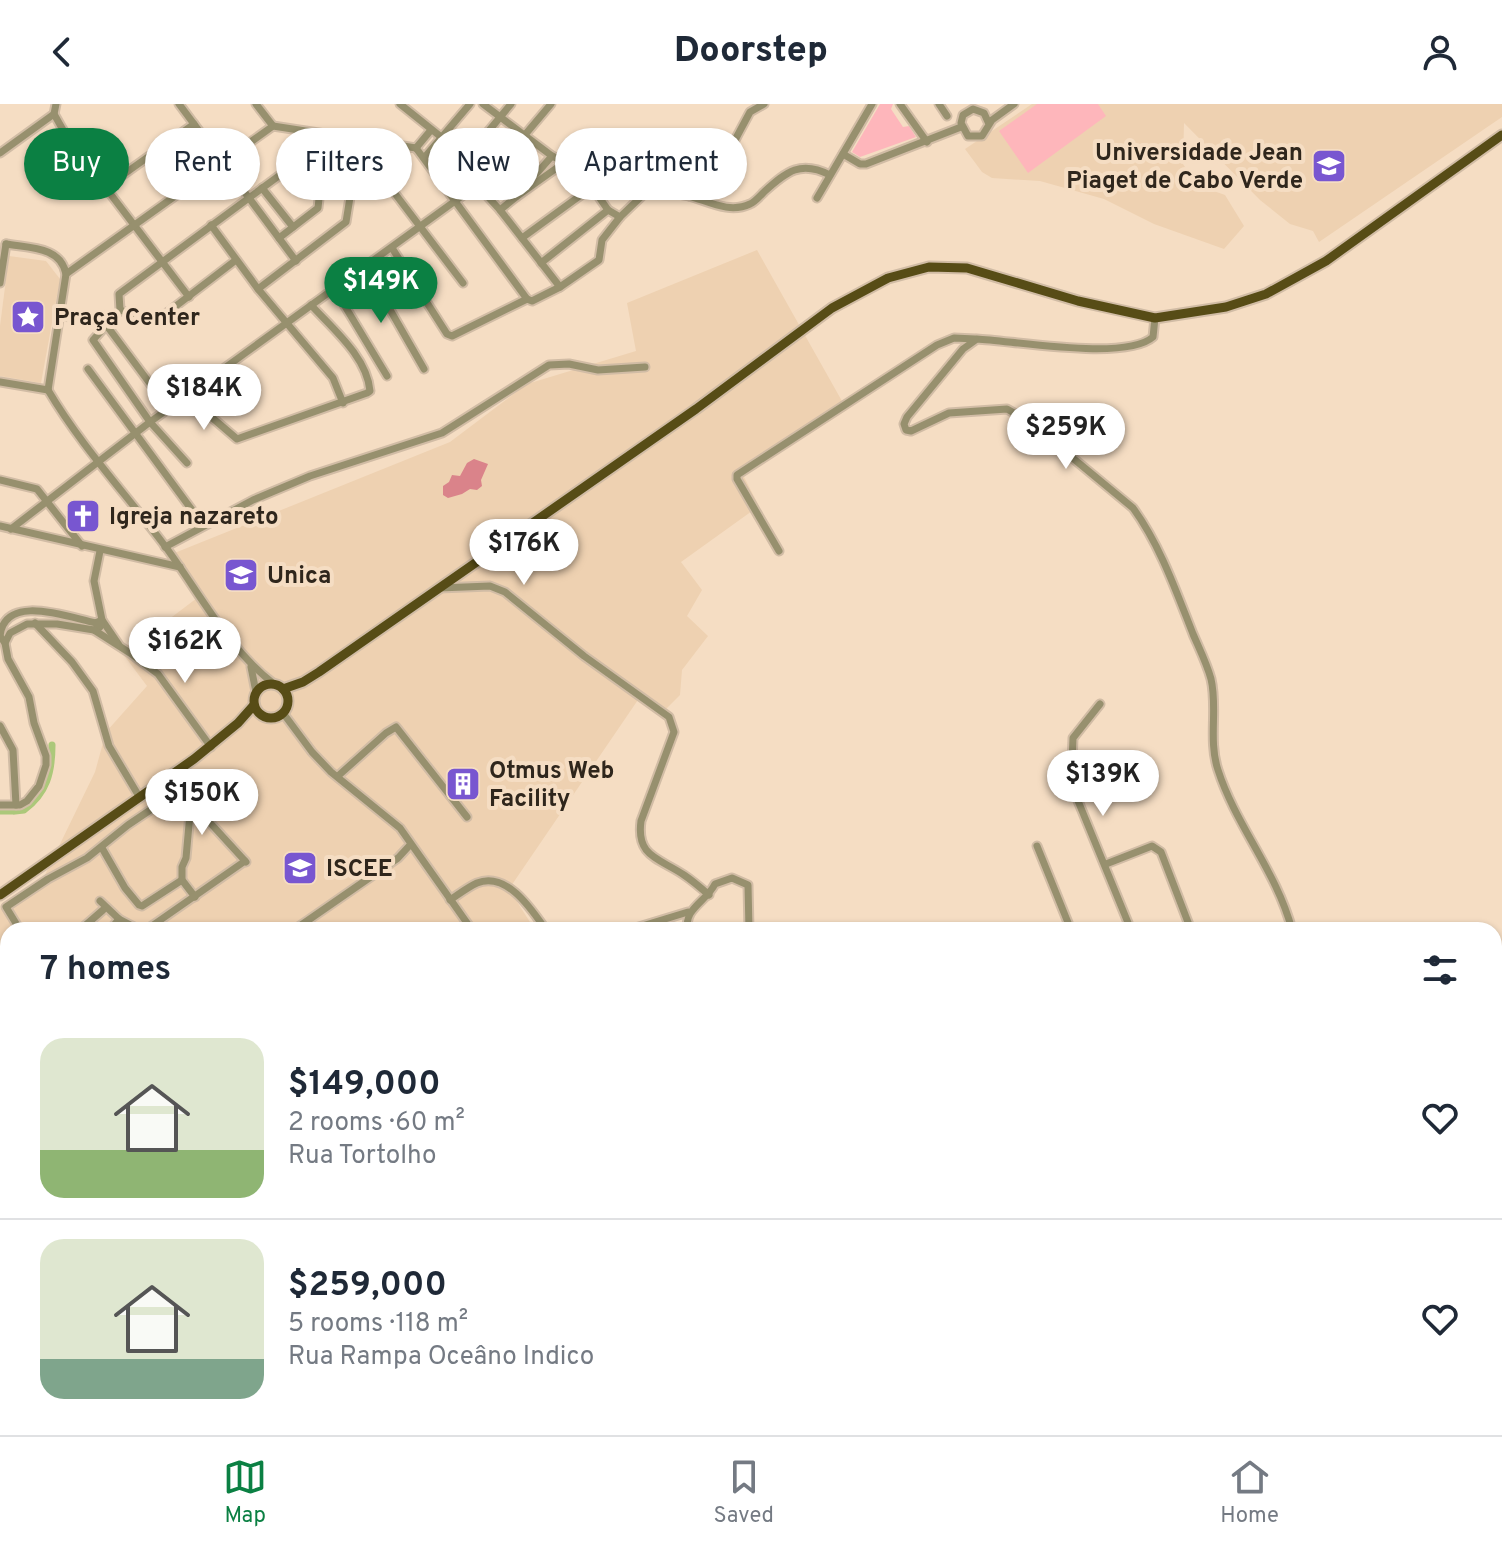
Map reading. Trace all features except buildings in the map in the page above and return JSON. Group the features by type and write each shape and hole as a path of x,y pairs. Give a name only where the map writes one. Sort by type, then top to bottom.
{"main road":[{"path":"238,723 283,713 288,699 303,682 719,392 832,308 888,278 917,269 955,266 985,272 1078,301 1155,318 1226,307 1266,294 1292,281 1360,237 1502,135"},
{"path":"0,895 211,747 254,705 256,692 263,686 303,682"},
{"path":"279,686 288,699"},
{"path":"254,705 267,717"}],"street":[{"path":"56,104 54,114 62,128"},
{"path":"179,104 197,128"},
{"path":"256,104 273,126"},
{"path":"450,128 470,104"},
{"path":"483,104 513,128"},
{"path":"492,128 511,104"},
{"path":"531,128 551,104"},
{"path":"740,128 750,112 764,104"},
{"path":"817,198 872,104"},
{"path":"900,104 927,142"},
{"path":"939,104 947,116"},
{"path":"981,111 989,104"},
{"path":"989,124 987,116 981,111 967,107 961,127 968,136 977,137 1014,104"},
{"path":"404,105 429,128"},
{"path":"0,153 54,114"},
{"path":"129,171 194,124"},
{"path":"260,135 273,126 416,148 527,299 532,301 560,287 599,260 602,240 638,200"},
{"path":"843,154 863,165 961,127"},
{"path":"416,148 428,134"},
{"path":"539,147 555,157"},
{"path":"424,158 428,153"},
{"path":"539,171 552,156"},
{"path":"698,200 728,207 748,205 780,178 801,167 816,168 830,175"},
{"path":"276,178 262,188 293,227"},
{"path":"116,200 189,297"},
{"path":"66,274 166,200"},
{"path":"187,463 150,422 94,344 95,336 120,310 119,294 245,200"},
{"path":"250,200 296,261"},
{"path":"279,238 318,208 319,200"},
{"path":"258,289 346,222 350,200"},
{"path":"400,200 463,283"},
{"path":"491,200 560,287"},
{"path":"500,210 512,200"},
{"path":"522,238 574,200"},
{"path":"601,200 608,210 620,217"},
{"path":"11,529 150,422 455,201"},
{"path":"541,263 608,210"},
{"path":"211,225 258,289 333,378 343,403"},
{"path":"0,236 6,244 50,252 62,261 66,274 48,390 251,667 279,686"},
{"path":"0,283 6,244"},
{"path":"392,248 450,336 527,299"},
{"path":"120,310 155,322 236,260"},
{"path":"365,266 424,369"},
{"path":"334,288 387,376"},
{"path":"188,397 237,439 370,391 369,381 349,345 311,305"},
{"path":"60,315 107,326 169,409"},
{"path":"779,551 737,475 937,345 954,338 1119,349 1146,343 1153,337 1155,318"},
{"path":"977,339 963,349 907,417 904,424 906,430 917,430 949,413 1007,409 1028,421 1133,508 1145,524 1170,577 1212,680 1212,747 1218,770 1246,835 1276,884 1289,922"},
{"path":"165,547 253,500 320,472 442,433 549,365 569,364 598,370 645,367"},
{"path":"88,369 203,525"},
{"path":"0,382 48,390"},
{"path":"0,480 37,489 82,546"},
{"path":"0,526 180,567"},
{"path":"100,551 93,576 102,620 121,649"},
{"path":"439,588 490,586 505,592 584,656 669,717 674,732 639,834 649,855 687,876 709,895"},
{"path":"0,805 27,801 39,786 46,756 29,697 8,659 5,643 0,636 1,629 10,618 23,610 96,623 102,620"},
{"path":"94,630 100,627 102,620"},
{"path":"5,643 10,633 35,623 94,630 158,674 211,747"},
{"path":"35,623 72,662 93,691 109,746 140,798"},
{"path":"251,667 256,692"},
{"path":"1100,704 1073,738 1076,796 1128,922"},
{"path":"283,713 312,752 400,828 466,922"},
{"path":"0,726 13,750 16,805"},
{"path":"338,776 396,727 467,817"},
{"path":"156,922 246,863 171,776"},
{"path":"15,922 6,907 102,848 128,825 180,790"},
{"path":"191,802 182,880 195,897"},
{"path":"306,922 398,858 410,845"},
{"path":"1037,846 1068,922"},
{"path":"1106,864 1152,846 1161,852 1188,922"},
{"path":"102,848 125,888 139,905 182,880"},
{"path":"655,922 688,912 709,895 715,884 732,878 748,885 749,922"},
{"path":"450,900 480,881 496,883 524,898 540,922"},
{"path":"100,901 126,922"},
{"path":"89,922 103,910"},
{"path":"686,922 688,912"}],"shaded area":[{"path":"880,104 893,104 891,109 903,127 909,126 916,137 860,157 852,152"},
{"path":"1032,104 1502,104 1502,117 1319,242 1313,231 1290,224 1260,200 1184,123 1183,164 1197,185 1225,195 1244,226 1224,249 1154,224 1104,199 1040,181 992,178 982,172 965,149"},
{"path":"1037,104 1098,104 1106,116 1028,173 999,131"},
{"path":"757,250 847,410 743,475 759,506 681,562 702,590 687,616 708,636 682,670 680,695 666,709 642,694 509,889 530,922 0,922 0,909 44,877 95,772 106,732 147,686 123,654 201,595 172,554 450,442 527,384 636,351 627,303"},
{"name":"Praça Center","path":"9,256 46,261 60,279 41,383 0,376 0,326"},
{"path":"474,459 488,464 481,480 482,486 448,498 443,495 443,486 452,475 460,476 467,463"}],"waterway":[{"path":"15,811 24,810 43,789 51,764 52,745"},
{"path":"0,811 13,811"}],"place":[{"name":"Universidade Jean Piaget de Cabo Verde","path":"1329,166"},
{"name":"Praça Center","path":"28,317"},
{"name":"Igreja nazareto","path":"83,516"},
{"name":"Unica","path":"241,575"},
{"name":"Otmus Web Facility","path":"463,784"},
{"name":"ISCEE","path":"300,868"}]}
